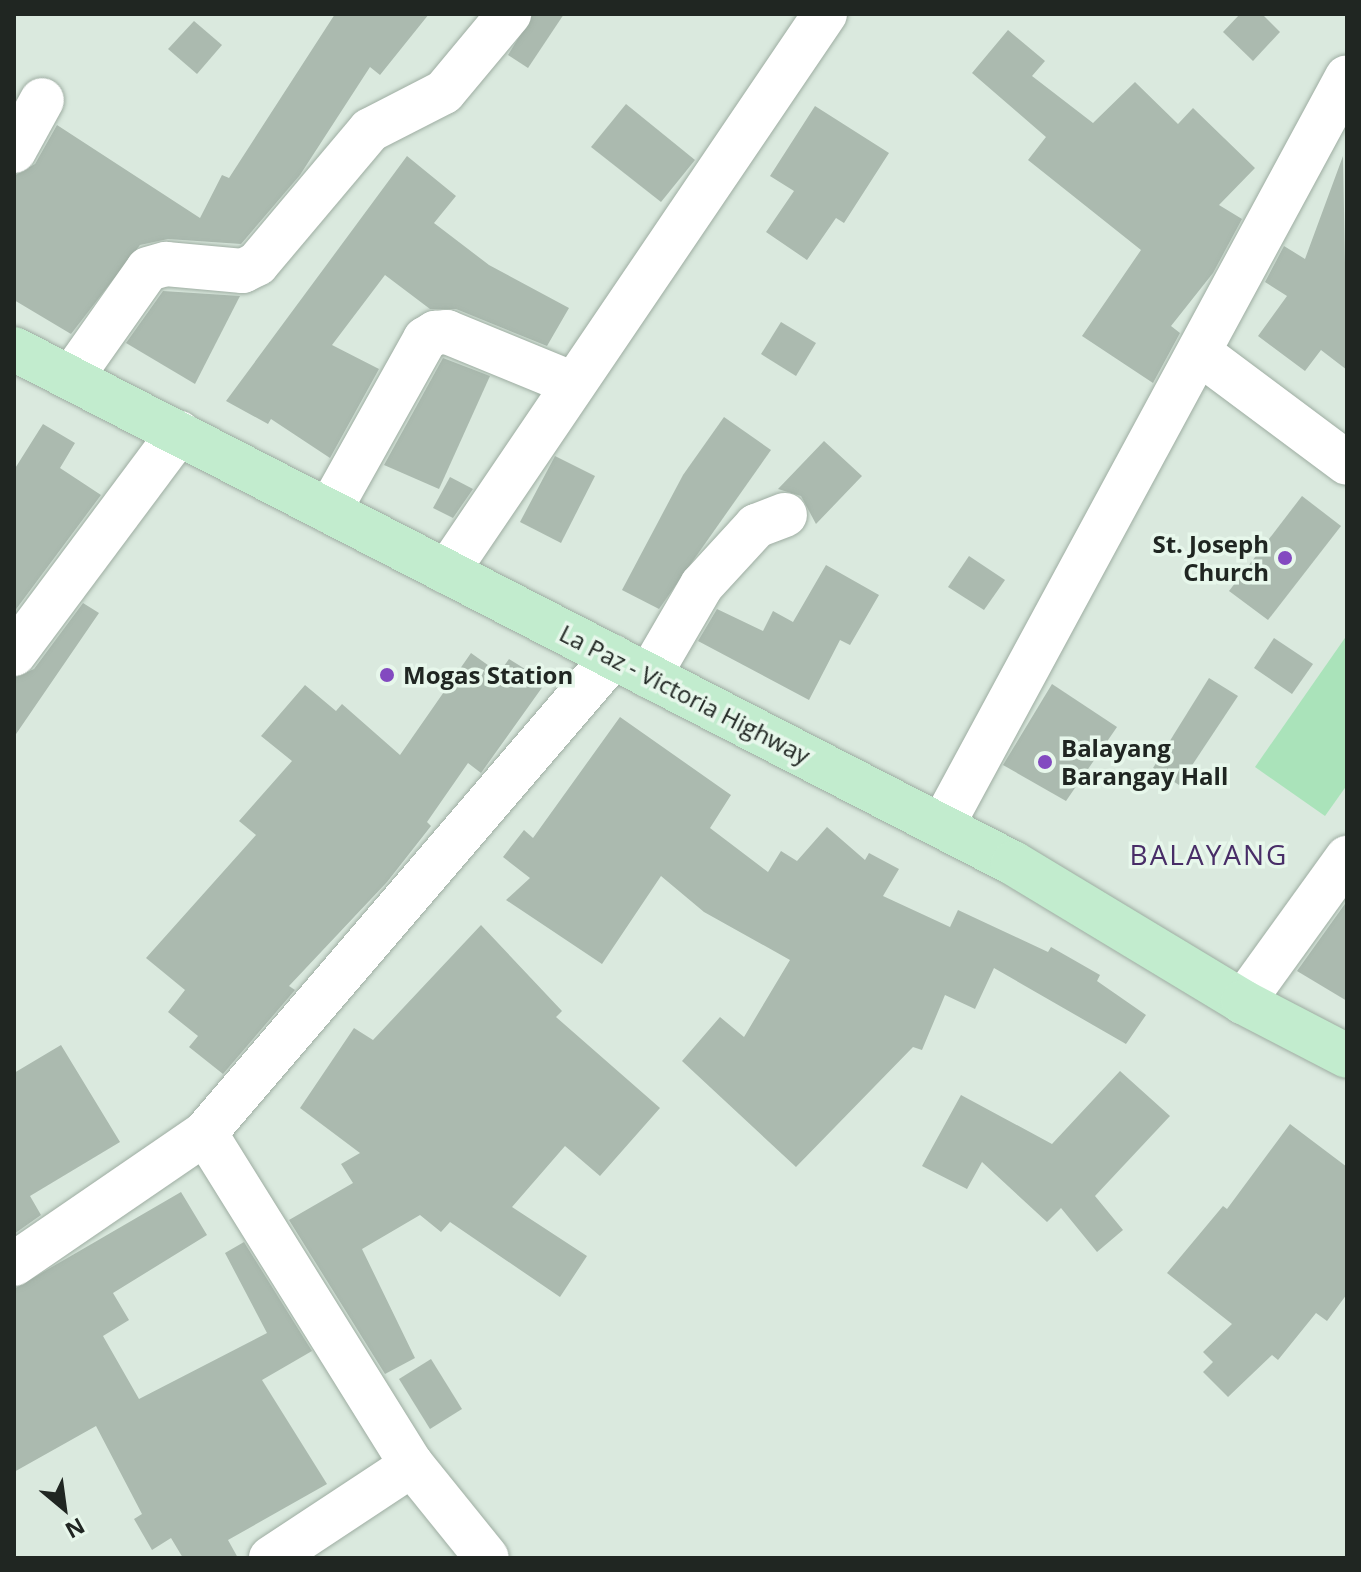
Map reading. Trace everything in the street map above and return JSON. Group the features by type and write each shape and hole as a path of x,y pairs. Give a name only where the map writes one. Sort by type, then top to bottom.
{"main road":[{"name":"La Paz - Victoria Highway","path":"14,349 942,826 1243,1002 1347,1056"}],"street":[{"path":"71,378 148,269 166,264 243,271 257,264 370,130 444,92 509,14"},
{"path":"447,572 825,14"},
{"path":"942,826 1201,354 1347,77"},
{"path":"14,151 42,100"},
{"path":"329,511 425,339 435,333 447,332 574,384"},
{"path":"1201,354 1347,463"},
{"path":"14,654 179,433"},
{"path":"14,1264 205,1133 756,526 785,515"},
{"path":"1243,1002 1347,858"},
{"path":"205,1133 412,1465 487,1558"},
{"path":"271,1558 412,1465"}],"green space":[{"path":"1347,635 1347,785 1325,816 1255,767"}],"building":[{"path":"335,14 429,14 380,75 370,67 300,175 241,244 168,239 140,245 71,334 14,300 14,176 35,164 57,125 200,218 222,175 229,178"},
{"path":"533,14 564,14 528,68 508,55"},
{"path":"1240,14 1262,14 1280,32 1253,61 1223,32"},
{"path":"194,21 222,45 197,74 168,49"},
{"path":"1008,30 1045,61 1032,76 1093,123 1135,82 1178,124 1193,108 1255,168 1219,205 1242,219 1213,273 1171,326 1180,333 1153,383 1082,336 1141,250 1028,160 1046,137 972,73"},
{"path":"626,104 695,160 661,202 591,147"},
{"path":"815,106 889,153 844,223 836,218 807,260 766,232 794,191 770,176"},
{"path":"407,156 456,196 434,223 489,265 569,308 547,346 456,309 430,309 385,275 332,345 379,369 330,458 271,419 268,424 226,401"},
{"path":"1343,156 1347,370 1321,350 1305,371 1258,336 1287,296 1265,282 1284,246 1305,259"},
{"path":"163,291 240,296 195,384 126,343"},
{"path":"781,322 816,343 796,376 761,354"},
{"path":"443,358 490,376 439,489 384,465"},
{"path":"724,417 771,450 659,609 622,590 683,475"},
{"path":"43,424 75,443 60,468 101,495 14,612 14,470"},
{"path":"824,441 862,476 816,524 801,496 778,489"},
{"path":"555,456 595,476 561,543 520,522"},
{"path":"450,477 473,489 453,518 433,508"},
{"name":"St. Joseph Church","path":"1302,496 1341,526 1268,620 1229,591"},
{"path":"969,556 1005,580 984,610 948,587"},
{"path":"826,565 879,595 850,645 840,640 809,700 698,641 717,609 763,631 773,611 793,622"},
{"path":"83,603 99,613 14,737 14,678 34,669"},
{"path":"1274,638 1313,664 1292,694 1254,668"},
{"path":"471,653 499,673 509,659 546,682 481,773 468,763 427,822 431,826 387,882 289,986 295,990 223,1074 189,1047 198,1036 168,1012 185,990 146,958 256,835 239,821 292,761 261,736 305,685 336,711 342,704 400,755"},
{"path":"1209,678 1238,696 1179,785 1153,768"},
{"path":"1052,684 1117,727 1066,801 1003,765"},
{"path":"620,717 731,795 710,828 768,872 781,851 797,861 827,827 865,860 869,853 899,869 883,896 950,927 958,910 1048,952 1051,947 1100,975 1097,981 1146,1015 1126,1044 994,968 975,1009 945,995 922,1050 913,1047 796,1167 682,1061 720,1017 744,1037 790,960 704,912 661,876 602,964 506,900 530,878 503,857 524,830 533,838"},
{"path":"1347,901 1347,1001 1297,971"},
{"path":"481,925 562,1011 556,1017 660,1108 600,1176 565,1146 512,1207 587,1256 560,1297 450,1222 441,1232 420,1215 362,1249 415,1358 385,1374 289,1220 353,1183 341,1164 360,1153 300,1108 354,1028 373,1040"},
{"path":"61,1045 120,1142 30,1196 41,1215 14,1234 14,1073"},
{"path":"1120,1071 1170,1116 1095,1196 1123,1230 1097,1252 1061,1208 1047,1222 982,1162 967,1189 922,1166 961,1095 1052,1144"},
{"path":"1290,1124 1347,1167 1347,1294 1327,1321 1316,1313 1278,1360 1272,1355 1228,1397 1203,1372 1213,1362 1203,1352 1232,1324 1167,1273 1223,1206 1227,1209"},
{"path":"181,1192 207,1235 113,1293 129,1320 103,1336 139,1399 267,1333 225,1253 244,1242 312,1351 262,1380 327,1484 228,1540 238,1558 183,1558 171,1538 152,1550 134,1519 142,1514 96,1426 14,1472 14,1289"},
{"path":"431,1359 462,1409 430,1429 399,1379"}],"place":[{"name":"St. Joseph Church","path":"1285,558"},
{"name":"Mogas Station","path":"387,675"},
{"name":"Balayang Barangay Hall","path":"1045,762"}],"district":[{"name":"BALAYANG","path":"1209,854"}]}
